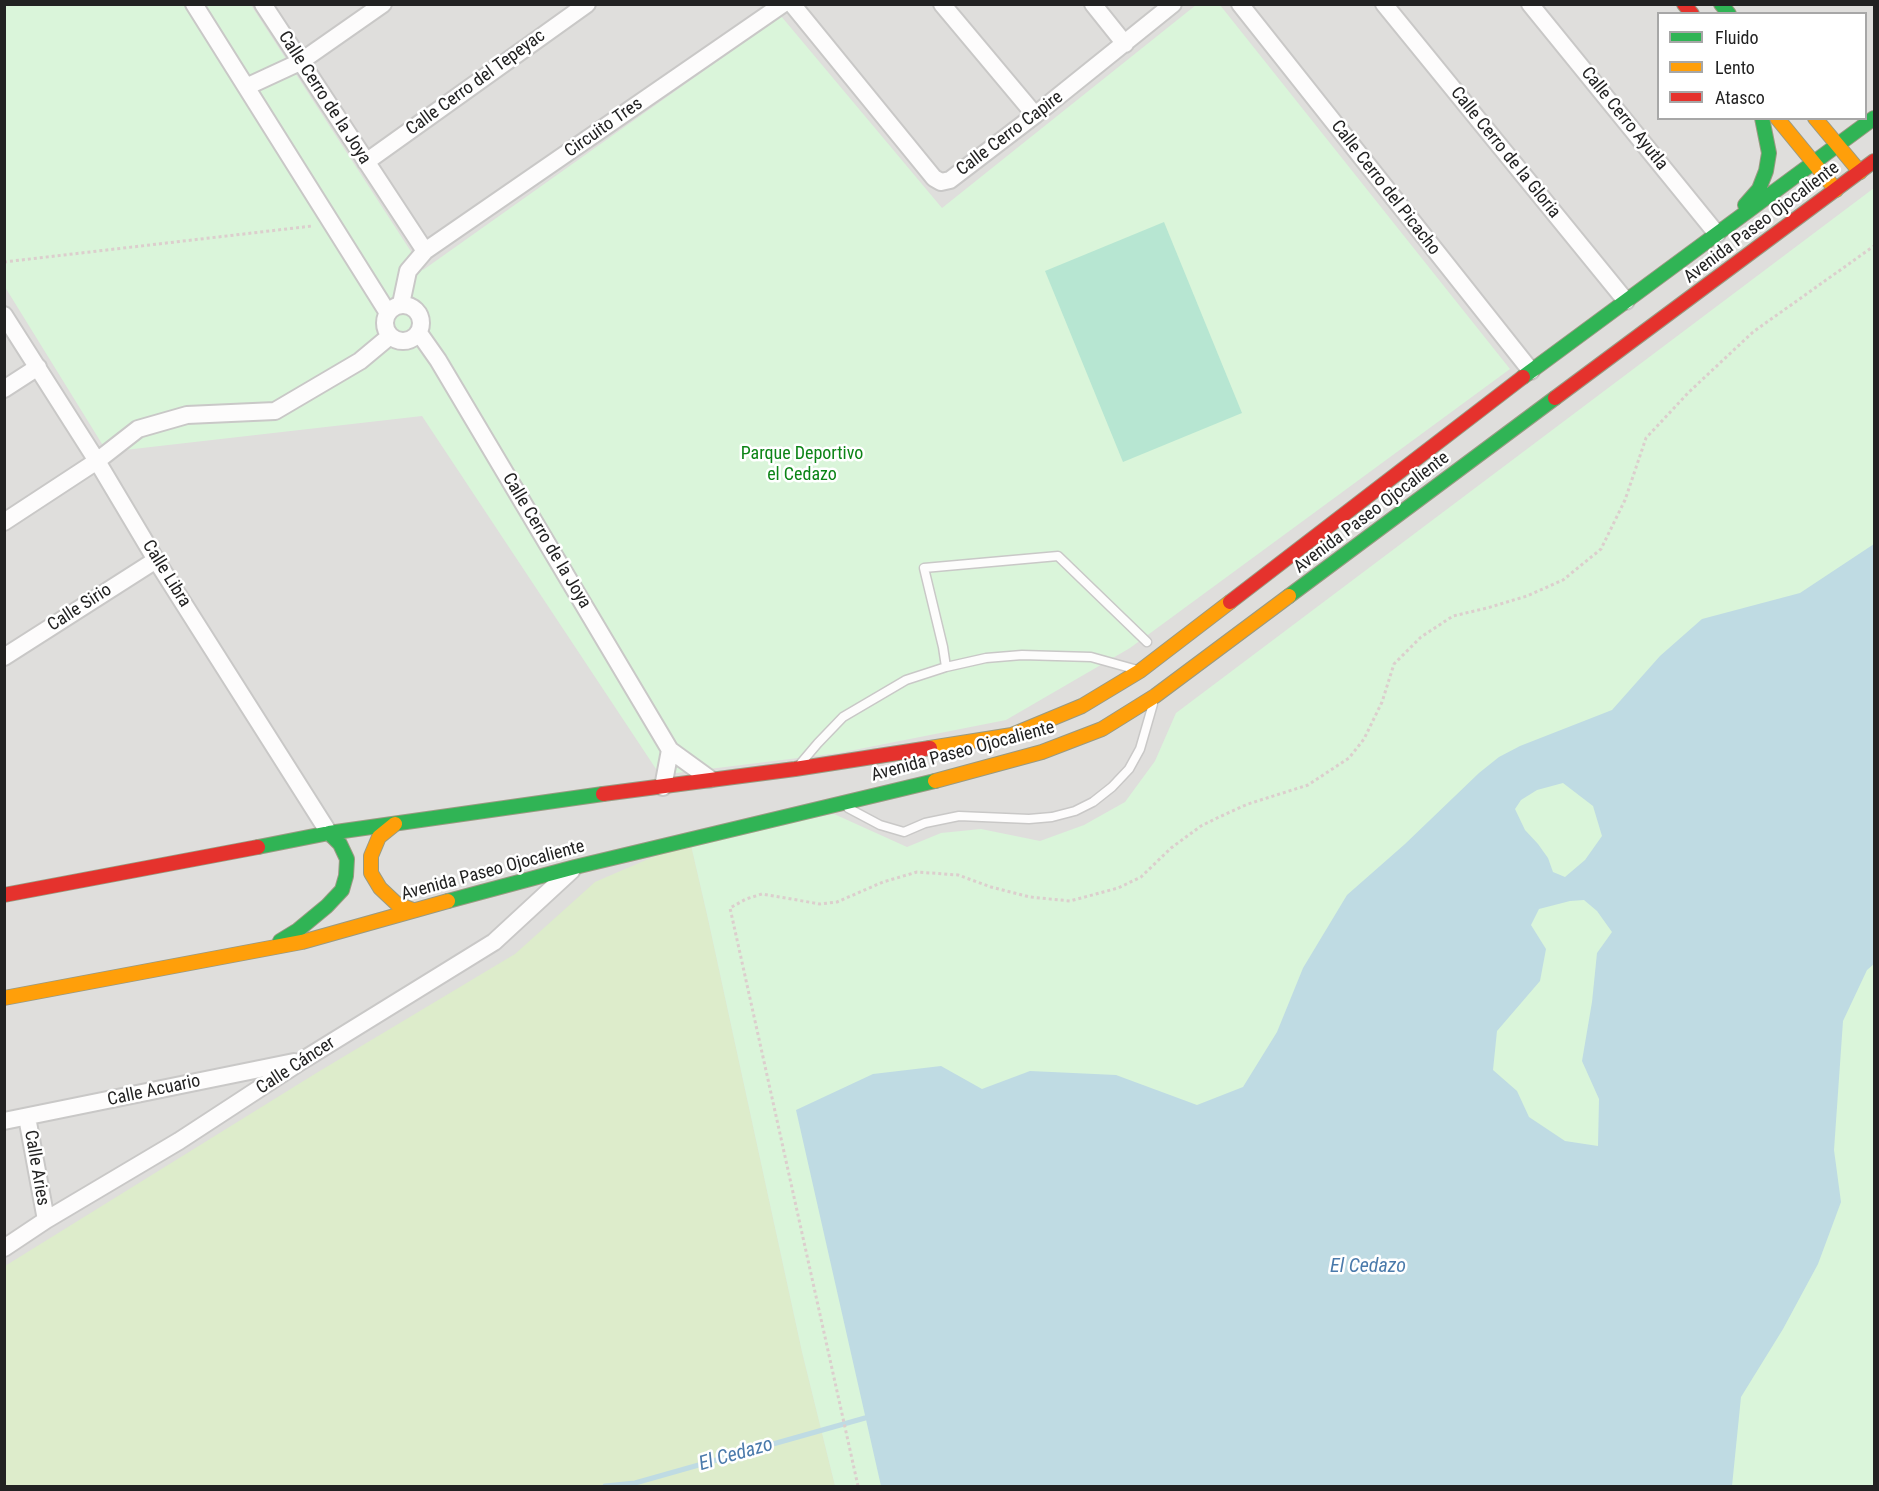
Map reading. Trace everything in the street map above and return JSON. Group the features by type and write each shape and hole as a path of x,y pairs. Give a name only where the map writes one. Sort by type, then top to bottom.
{"main road":[{"name":"Avenida Paseo Ojocaliente","path":"4,895 329,833 795,769 1012,735 1082,706 1140,671 1531,371 1875,118"},
{"path":"1723,230 1759,189 1766,171 1768,153 1762,120"},
{"path":"1779,120 1836,190"},
{"path":"1817,120 1860,172"},
{"name":"Avenida Paseo Ojocaliente","path":"4,998 302,942 575,867 840,804 1042,752 1102,729 1155,696 1875,161"},
{"path":"395,824 379,837 371,856 371,873 380,888 397,904 413,910"},
{"path":"267,948 298,930 342,890 347,859 340,844 329,833"}],"street":[{"path":"194,4 332,224 395,308"},
{"name":"Calle Cerro de la Joya","path":"263,4 425,251"},
{"path":"246,87 300,62 383,4"},
{"name":"Calle Cerro del Tepeyac","path":"366,162 586,4"},
{"name":"Circuito Tres","path":"395,308 408,271 425,251 783,4"},
{"name":"Calle Cerro Capire","path":"792,4 934,178 941,182 950,180 1035,115 1173,4"},
{"path":"942,4 1035,115"},
{"path":"1093,4 1125,44"},
{"name":"Calle Cerro del Picacho","path":"1240,4 1531,371"},
{"name":"Calle Cerro de la Gloria","path":"1384,4 1626,301"},
{"name":"Calle Cerro Ayutla","path":"1530,4 1723,230"},
{"path":"410,305 421,317 422,325 419,333 413,339 397,340 390,336 385,320 395,308 410,305"},
{"name":"Calle Libra","path":"4,315 329,833"},
{"name":"Calle Cerro de la Joya","path":"419,333 438,360 670,750"},
{"path":"4,522 97,461 138,429 187,416 275,411 360,361 390,336"},
{"path":"4,388 38,367"},
{"name":"Calle Sirio","path":"4,657 156,560"},
{"path":"663,787 670,750 710,779"},
{"name":"Calle Cáncer","path":"4,1248 46,1220 179,1141 303,1060 494,942 575,867"},
{"name":"Calle Acuario","path":"4,1121 303,1060"},
{"name":"Calle Aries","path":"27,1116 46,1220"}],"lane":[{"path":"946,667 924,568 1058,556 1147,642"},
{"path":"795,769 843,717 906,680 946,667 986,658 1060,655 1091,657 1140,671"},
{"path":"840,804 880,825 904,832 925,823 959,816 1029,819 1052,817 1075,811 1093,802 1129,769 1140,749 1155,696"}],"path":[{"path":"4,262 332,224"},
{"path":"858,1486 730,908 746,899 762,894 820,904 837,902 883,882 917,872 958,875 991,887 1030,897 1070,901 1118,888 1141,877 1171,848 1217,818 1248,804 1308,785 1349,758 1364,739 1382,702 1394,664 1421,637 1453,616 1527,596 1563,580 1601,549 1625,500 1646,438 1689,392 1753,332 1875,246"}],"shaded area":[{"path":"5,5 1874,5 1874,1486 5,1486"}],"green space":[{"name":"Parque Deportivo el Cedazo","path":"5,5 251,5 423,270 781,16 942,208 1196,5 1220,5 1510,369 1130,648 1006,720 839,753 660,775 422,416 107,452 5,287"},
{"path":"1874,188 1874,1486 835,1486 802,1352 690,841 834,814 907,847 941,833 981,829 1040,841 1084,825 1125,802 1155,761 1176,713"},
{"path":"1164,222 1242,413 1123,462 1045,271"},
{"path":"690,841 802,1352 835,1486 5,1486 5,1266 318,1072 515,954 595,882"}],"water":[{"name":"El Cedazo","path":"1874,544 1874,964 1867,970 1843,1021 1834,1150 1841,1202 1818,1264 1783,1329 1741,1397 1732,1486 881,1486 796,1110 873,1074 941,1066 982,1089 1030,1071 1116,1075 1197,1105 1243,1087 1277,1032 1303,968 1347,895 1405,844 1479,773 1499,757 1520,746 1612,710 1660,656 1702,619 1800,593","holes":["1563,783 1593,806 1602,836 1585,860 1565,877 1553,872 1548,858 1525,830 1515,809 1521,800 1537,790","1584,900 1597,911 1612,932 1597,953 1582,1061 1599,1099 1598,1146 1565,1141 1529,1117 1517,1091 1493,1070 1497,1031 1540,981 1546,949 1531,925 1539,909"]}],"waterway":[{"name":"El Cedazo","path":"605,1486 635,1483 865,1418"}],"traffic: fast":[{"path":"1721,4 1727,12"},
{"path":"1523,377 1874,118"},
{"path":"1745,205 1759,189 1766,171 1769,153 1762,120"},
{"path":"1289,596 1555,398"},
{"path":"448,901 575,867 935,781"},
{"path":"258,847 329,833 603,794"},
{"path":"280,941 298,930 342,890 347,859 340,844 329,833"}],"traffic: slow":[{"path":"1779,120 1836,190"},
{"path":"1817,120 1860,172"},
{"path":"935,781 1042,752 1102,729 1155,696 1289,596"},
{"path":"930,748 1012,735 1082,706 1140,671 1230,602"},
{"path":"395,824 379,837 371,856 371,873 380,888 397,904 413,910"},
{"path":"4,998 302,942 448,901"}],"traffic: jam":[{"path":"1684,4 1690,12"},
{"path":"1555,398 1874,161"},
{"path":"1230,602 1523,377"},
{"path":"603,794 795,769 930,748"},
{"path":"4,895 258,847"}]}
